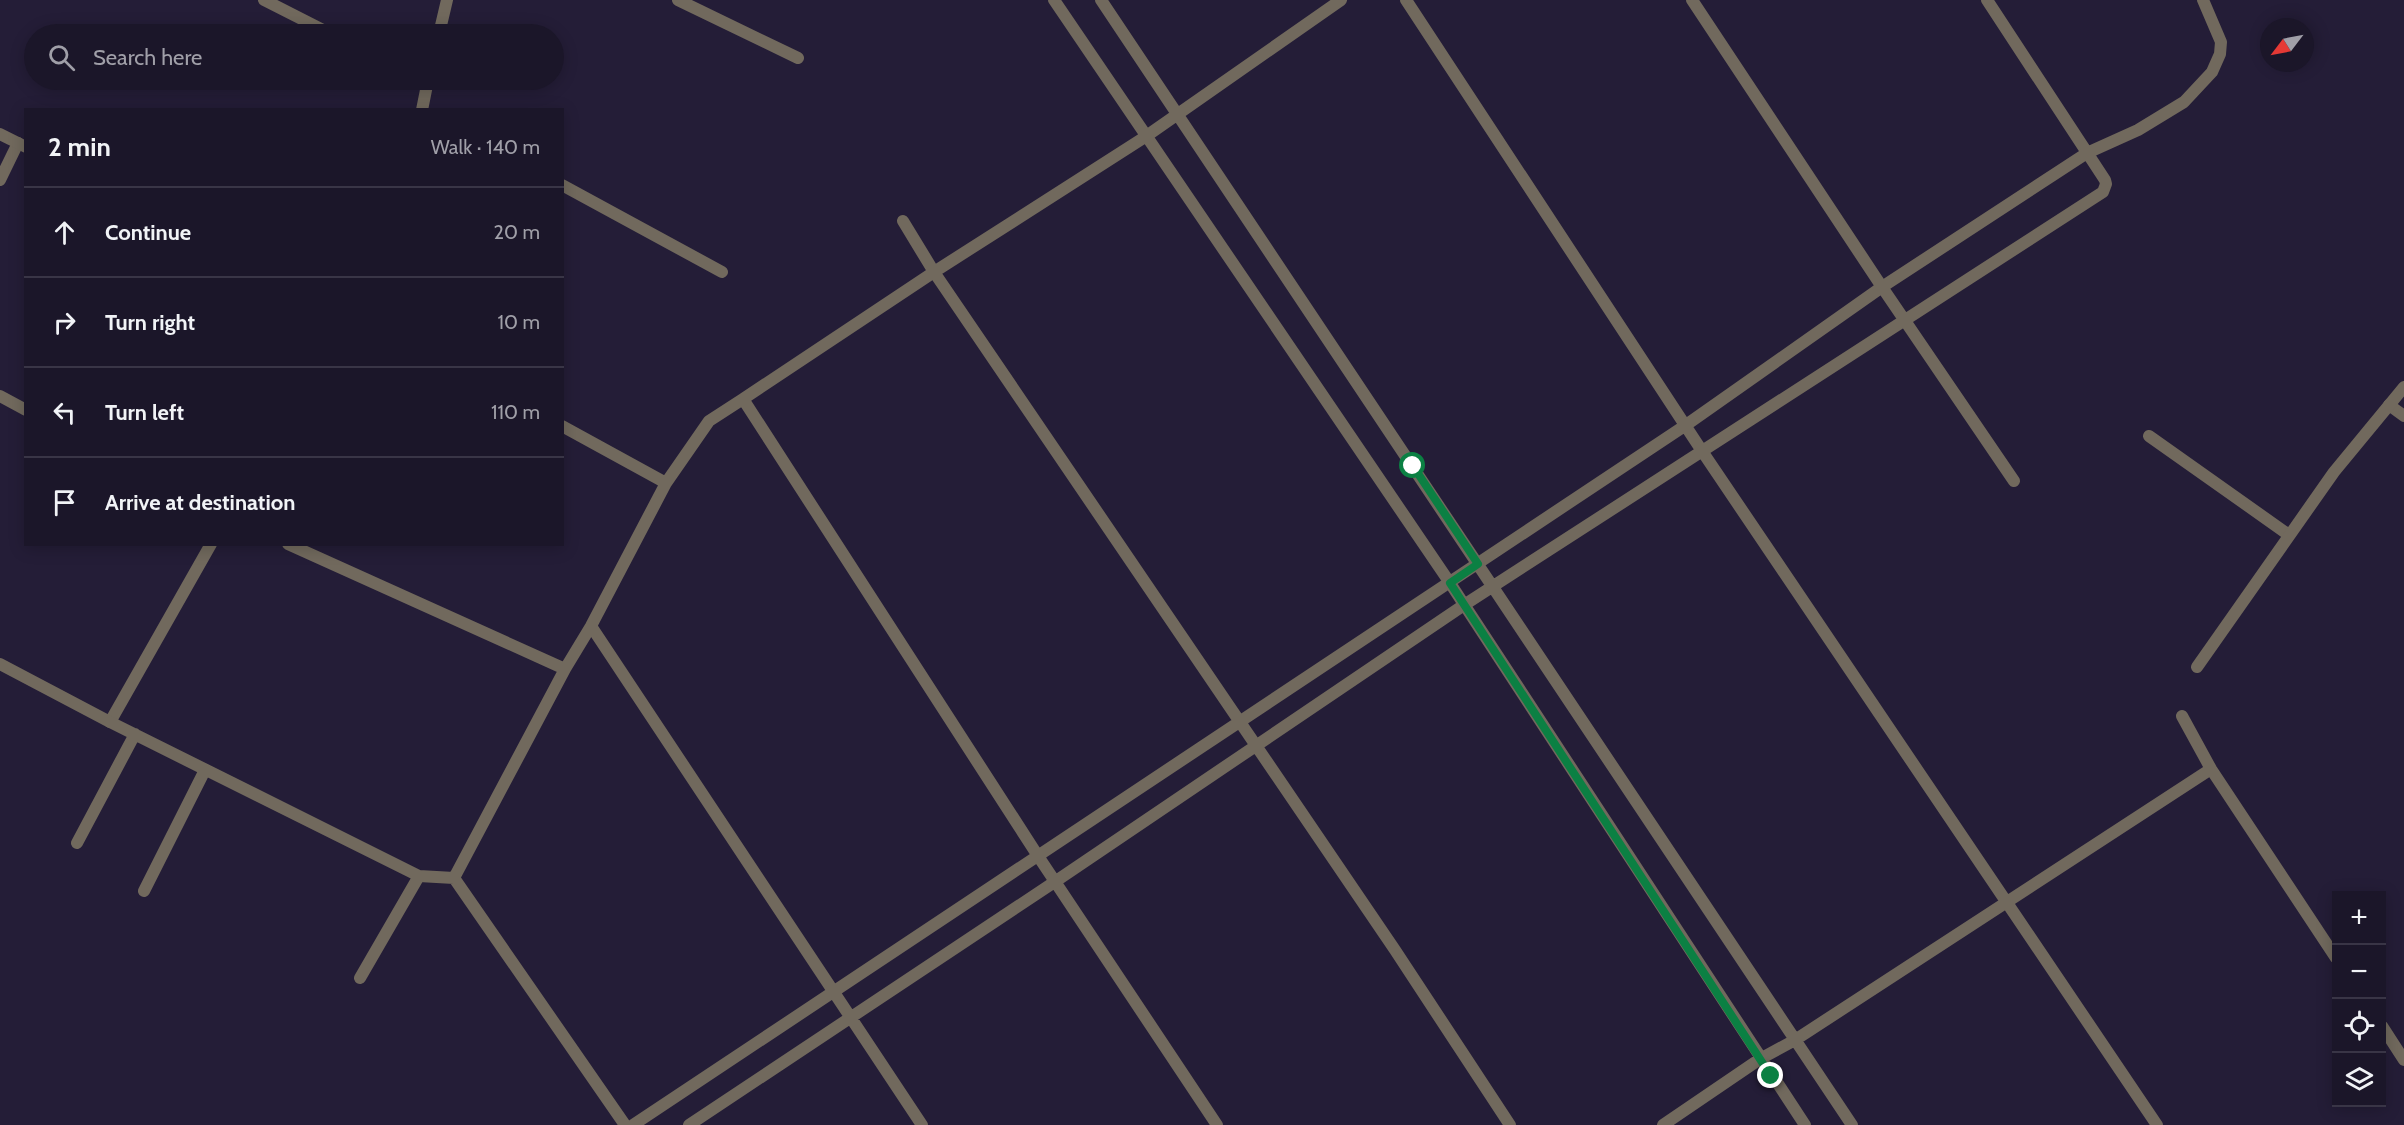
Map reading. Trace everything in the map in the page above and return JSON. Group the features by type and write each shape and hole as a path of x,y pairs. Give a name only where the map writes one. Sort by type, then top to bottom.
{"street":[{"path":"264,0 311,24"},
{"path":"441,24 447,0"},
{"path":"678,0 798,58"},
{"path":"1054,0 1450,583 1805,1125"},
{"path":"1101,0 1852,1125"},
{"path":"454,878 666,483 709,421 934,272 1145,137 1341,0"},
{"path":"1406,0 1702,451 2157,1125"},
{"path":"1692,0 2014,481"},
{"path":"689,1125 1256,746 1464,604 2103,192 2106,188 2105,180 1987,0"},
{"path":"633,1125 1686,425 1882,287 2087,153 2138,130 2184,102 2212,72 2220,54 2221,42 2203,0"},
{"path":"423,108 424,90"},
{"path":"0,134 22,145 0,180"},
{"path":"564,186 722,272"},
{"path":"903,221 934,272 1395,950 1510,1125"},
{"path":"2197,667 2334,472 2404,387"},
{"path":"0,396 24,409"},
{"path":"742,399 1038,856 1217,1125"},
{"path":"2389,405 2404,416"},
{"path":"564,427 666,483"},
{"path":"2149,436 2289,535"},
{"path":"110,722 210,546"},
{"path":"292,546 565,669"},
{"path":"591,626 922,1125"},
{"path":"0,664 110,722 419,876 454,878"},
{"path":"2182,716 2211,769 2332,950"},
{"path":"77,843 135,734"},
{"path":"1663,1125 1760,1059 1795,1040 2211,769"},
{"path":"144,891 205,770"},
{"path":"360,978 419,876"},
{"path":"454,878 625,1125"},
{"path":"2386,1032 2404,1060"}],"route":[{"path":"1413,466 1478,564 1450,583 1771,1076"}]}
